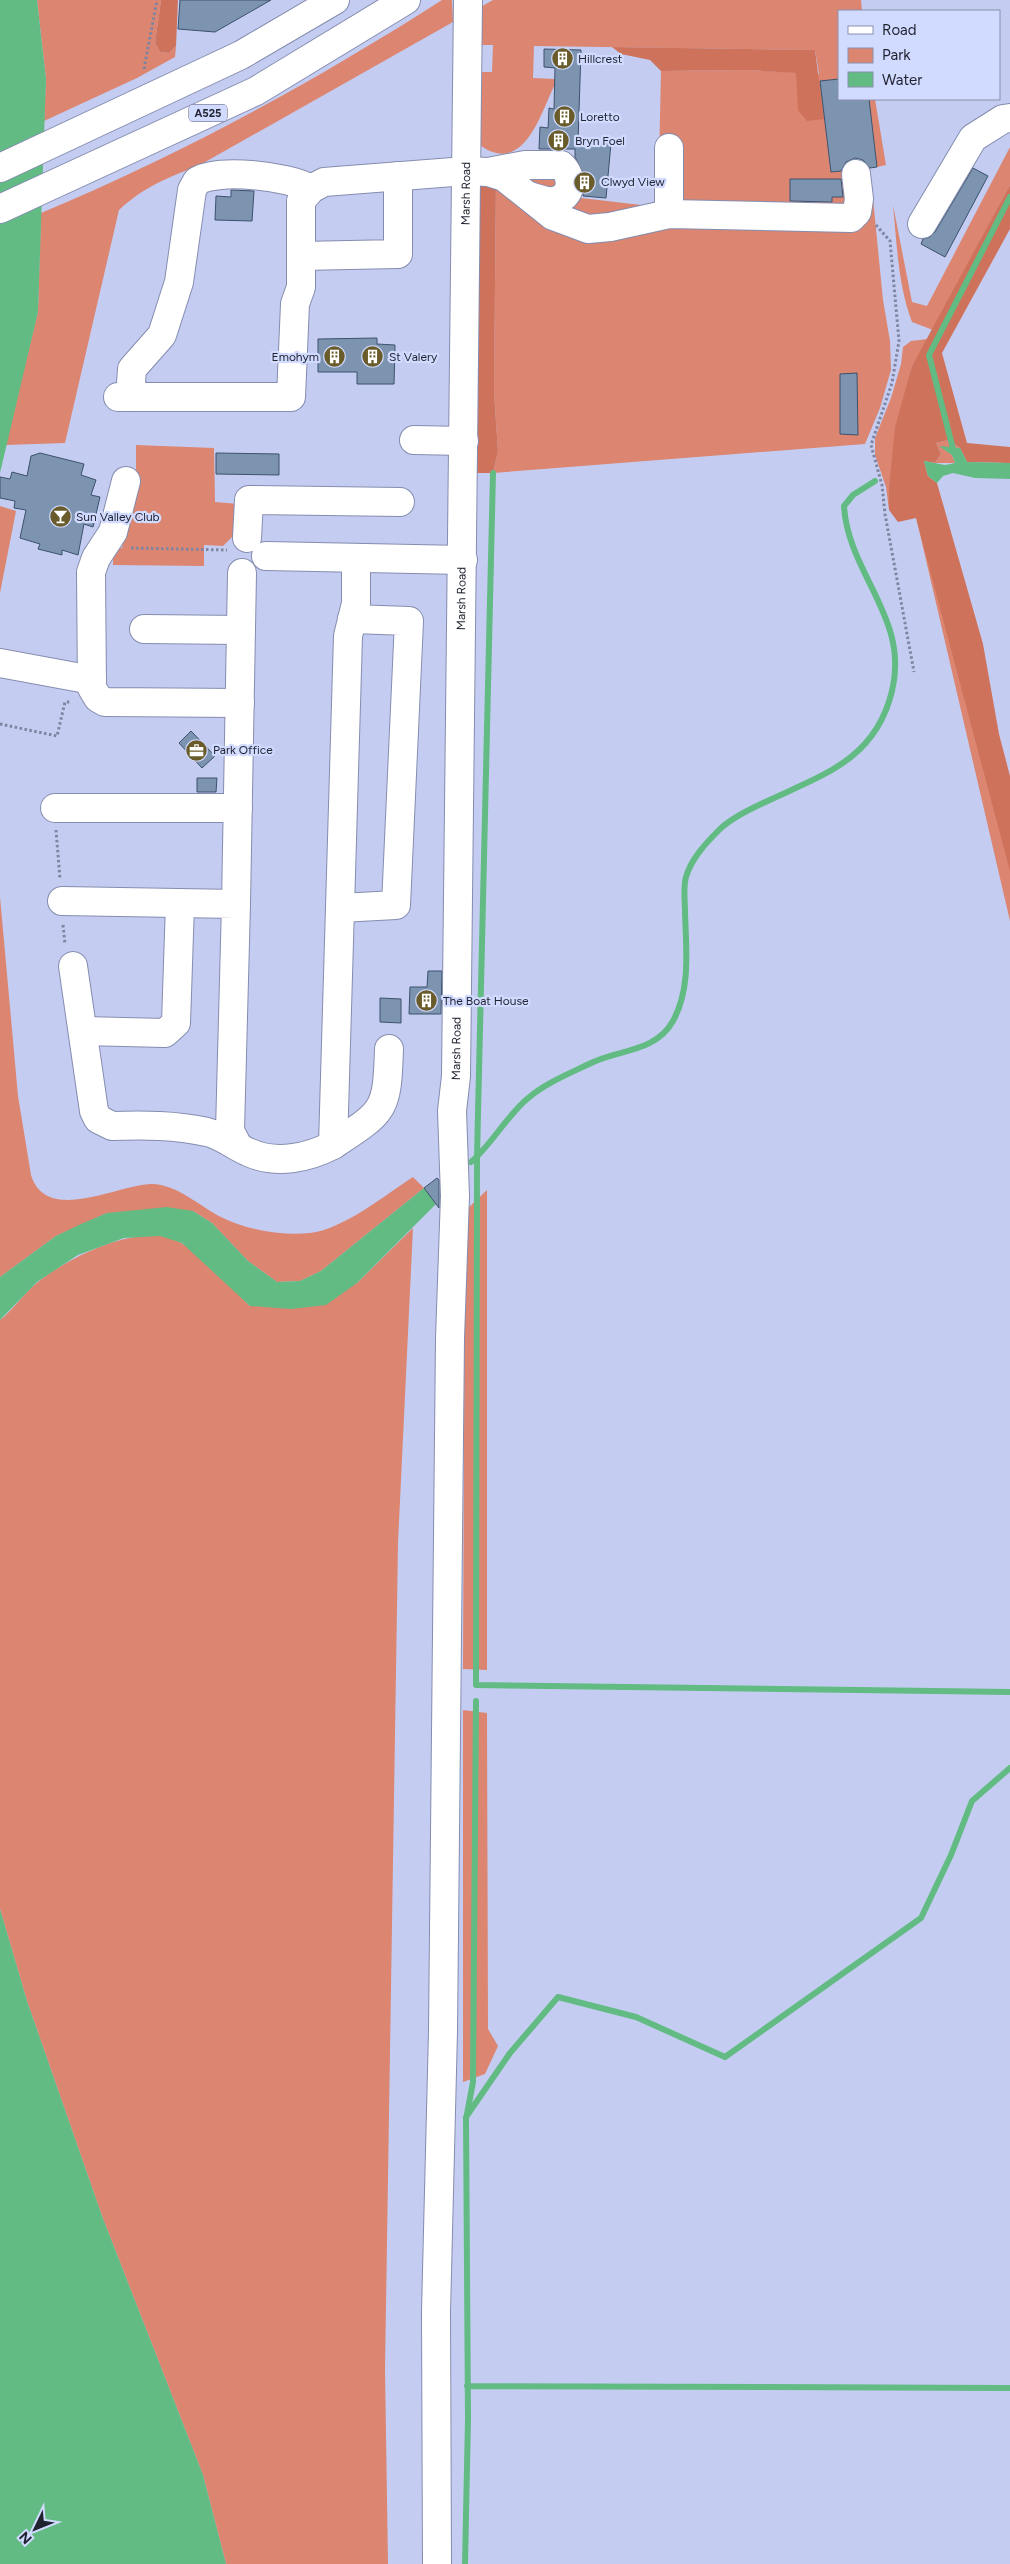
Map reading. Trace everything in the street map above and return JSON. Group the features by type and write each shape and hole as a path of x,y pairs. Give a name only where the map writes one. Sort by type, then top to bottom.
{"street":[{"path":"0,168 241,56 335,0"},
{"name":"A525","path":"0,209 256,91 406,0"},
{"name":"Marsh Road","path":"437,2564 436,2312 443,2031 450,1338 455,1196 452,1111 456,1076 464,441 477,171 468,0"},
{"path":"922,224 973,138 1003,119 1010,118"},
{"path":"668,148 669,214"},
{"path":"312,189 290,180 260,176 212,175 197,181 192,190 179,282 162,335 132,369 124,397 291,397 295,304 301,287 301,201 312,189 324,182 477,171 525,165 561,165 567,170 571,182 569,190 562,199 550,202 529,196"},
{"path":"477,171 504,177 553,216 588,229 610,227 669,214 851,218 857,212 859,199 856,174"},
{"path":"301,256 398,254 398,176"},
{"path":"414,440 464,441"},
{"path":"98,691 91,572 103,547 113,532 126,481"},
{"path":"238,1146 230,1130 241,630 249,500 400,502"},
{"path":"246,554 463,560"},
{"path":"333,1145 348,636 356,604 356,558"},
{"path":"340,908 396,905 409,621 352,619"},
{"path":"144,629 241,630"},
{"path":"0,663 98,691 240,703"},
{"path":"55,808 238,808"},
{"path":"62,901 236,904"},
{"path":"83,1031 165,1033 176,1023 180,904"},
{"path":"73,966 94,1111 104,1123 112,1126 168,1125 209,1132 249,1152 266,1157 286,1159 316,1154 357,1129 380,1110 386,1098 390,1049"}],"path":[{"path":"144,69 157,0"},
{"path":"857,212 880,228 890,241 899,341 892,383 871,445 872,457 882,485 914,672"},
{"path":"103,547 246,554"},
{"path":"0,724 57,736 65,702 98,691"}],"green space":[{"path":"37,0 161,0 155,43 160,52 169,53 176,46 175,57 137,78 44,121 46,79"},
{"path":"442,0 452,0 453,22 198,166 156,184 137,195 119,210 65,443 5,445 38,312 41,213 145,166 246,115 345,60"},
{"path":"493,0 861,0 862,10 838,10 838,79 820,81 831,172 870,168 883,300 890,341 891,370 880,408 865,444 493,473 498,451 494,392 496,183 575,161 573,197 658,207 661,71 748,70 819,74 815,50 534,46 533,78 555,79 555,84 528,139 518,148 506,153 493,152 477,143 475,72 492,72 493,45 476,45 477,9"},
{"path":"869,100 875,100 886,165 877,167"},
{"path":"1010,147 1010,185 933,330 912,322 901,279 893,205 912,302 927,306"},
{"path":"928,339 912,366 889,487 889,510 886,487 875,455 875,438 891,398 901,364 903,347 911,341"},
{"path":"949,440 960,448 941,447 952,455 955,463 935,463 941,454 936,443"},
{"path":"136,445 214,448 215,502 239,504 234,535 223,546 204,545 204,566 113,565 113,549 122,548 136,478"},
{"path":"0,506 16,511 0,593"},
{"path":"916,517 1010,793 1010,921"},
{"path":"0,897 18,1096 31,1175 39,1190 51,1197 66,1200 83,1199 135,1186 160,1185 178,1191 231,1222 253,1229 299,1234 323,1230 337,1225 364,1210 413,1177 424,1188 321,1271 300,1281 277,1282 248,1261 212,1223 193,1211 107,1213 56,1236 0,1277"},
{"path":"487,1190 487,1670 463,1669 465,1211"},
{"path":"413,1228 398,1543 385,2369 388,2564 226,2564 203,2475 102,2216 27,2001 0,1909 0,1320 33,1286 52,1272 87,1252 129,1238 149,1235 167,1237 183,1244 208,1265 250,1306 357,1283"},
{"path":"463,1710 487,1713 488,2029 498,2046 485,2074 463,2082"}],"shaded area":[{"path":"161,0 178,0 176,46 169,53 160,52 155,43"},
{"path":"612,47 815,50 824,119 807,121 798,110 796,73 748,70 661,71 650,60 621,54"},
{"path":"479,182 496,183 494,392 498,451 493,473 472,473"},
{"path":"1010,185 1010,229 942,353 967,443 1010,447 1010,463 967,462 960,448 949,440 936,443 941,454 935,463 924,461 928,476 937,483 983,644 999,734 1010,776 1010,871 916,518 898,522 889,510 889,487 895,427 912,366"}],"water":[{"path":"0,0 37,0 46,79 38,312 0,473"},
{"path":"939,446 960,448 967,462 1010,463 1010,479 975,478 953,473 943,476 937,483 928,476 924,461 945,465 955,463 952,455"},
{"path":"424,1188 436,1204 357,1283 326,1305 291,1309 250,1306 182,1243 160,1236 124,1238 78,1255 37,1282 0,1320 0,1277 56,1236 107,1213 167,1207 193,1211 212,1223 248,1261 277,1282 300,1281 321,1271"},
{"path":"0,1909 27,2001 102,2216 203,2475 226,2564 0,2564"}],"building":[{"path":"180,0 271,0 215,32 178,29"},
{"path":"544,49 581,50 578,142 611,143 606,198 583,196 585,177 575,157 575,149 539,149 540,127 548,128 549,108 554,109 555,68 544,67"},
{"path":"838,79 838,100 869,100 877,167 870,168 863,160 855,158 846,162 841,171 831,172 820,81"},
{"path":"973,168 988,176 945,257 921,244 923,239 930,237 935,232"},
{"path":"790,179 841,179 843,197 832,197 832,202 790,201"},
{"path":"231,190 254,191 252,221 215,220 216,196 231,197"},
{"path":"377,338 377,344 395,345 394,384 357,384 357,372 318,372 318,339"},
{"path":"857,373 858,435 840,434 840,374"},
{"name":"Sun Valley Club","path":"40,453 84,464 81,475 96,480 91,495 100,497 93,527 84,524 78,555 62,550 62,555 38,549 40,544 20,538 26,510 14,508 15,501 0,498 0,477 10,479 12,472 27,476 31,456"},
{"path":"216,453 279,454 279,475 216,474"},
{"name":"Park Office","path":"191,731 215,756 202,768 179,743"},
{"path":"197,778 217,778 216,792 197,792"},
{"name":"The Boat House","path":"428,971 442,971 441,1014 409,1014 410,987 427,987"},
{"path":"380,998 401,999 401,1023 380,1022"},
{"path":"437,1178 439,1180 439,1208 424,1188"}],"waterway":[{"path":"953,449 929,355 1010,197"},
{"path":"493,473 477,1157 476,1685 1010,1692"},
{"path":"471,1162 486,1147 519,1106 541,1089 600,1059 646,1045 665,1031 673,1021 683,995 686,968 685,885 688,870 699,852 728,822 750,809 804,785 842,764 873,735 884,715 892,691 895,665 893,641 886,618 856,553 848,530 844,506 853,495 875,481"},
{"path":"467,2114 473,2082 476,1701"},
{"path":"465,2564 468,2419 466,2117 510,2053 558,1997 636,2017 725,2057 921,1918 951,1855 972,1801 1010,1768"},
{"path":"467,2386 1010,2388"}],"place":[{"name":"Hillcrest","path":"562,59"},
{"name":"Loretto","path":"564,117"},
{"name":"Bryn Foel","path":"559,141"},
{"name":"Clwyd View","path":"585,182"},
{"name":"Emohym","path":"335,357"},
{"name":"St Valery","path":"373,357"},
{"name":"Sun Valley Club","path":"60,517"},
{"name":"Park Office","path":"197,750"},
{"name":"The Boat House","path":"427,1001"}]}
